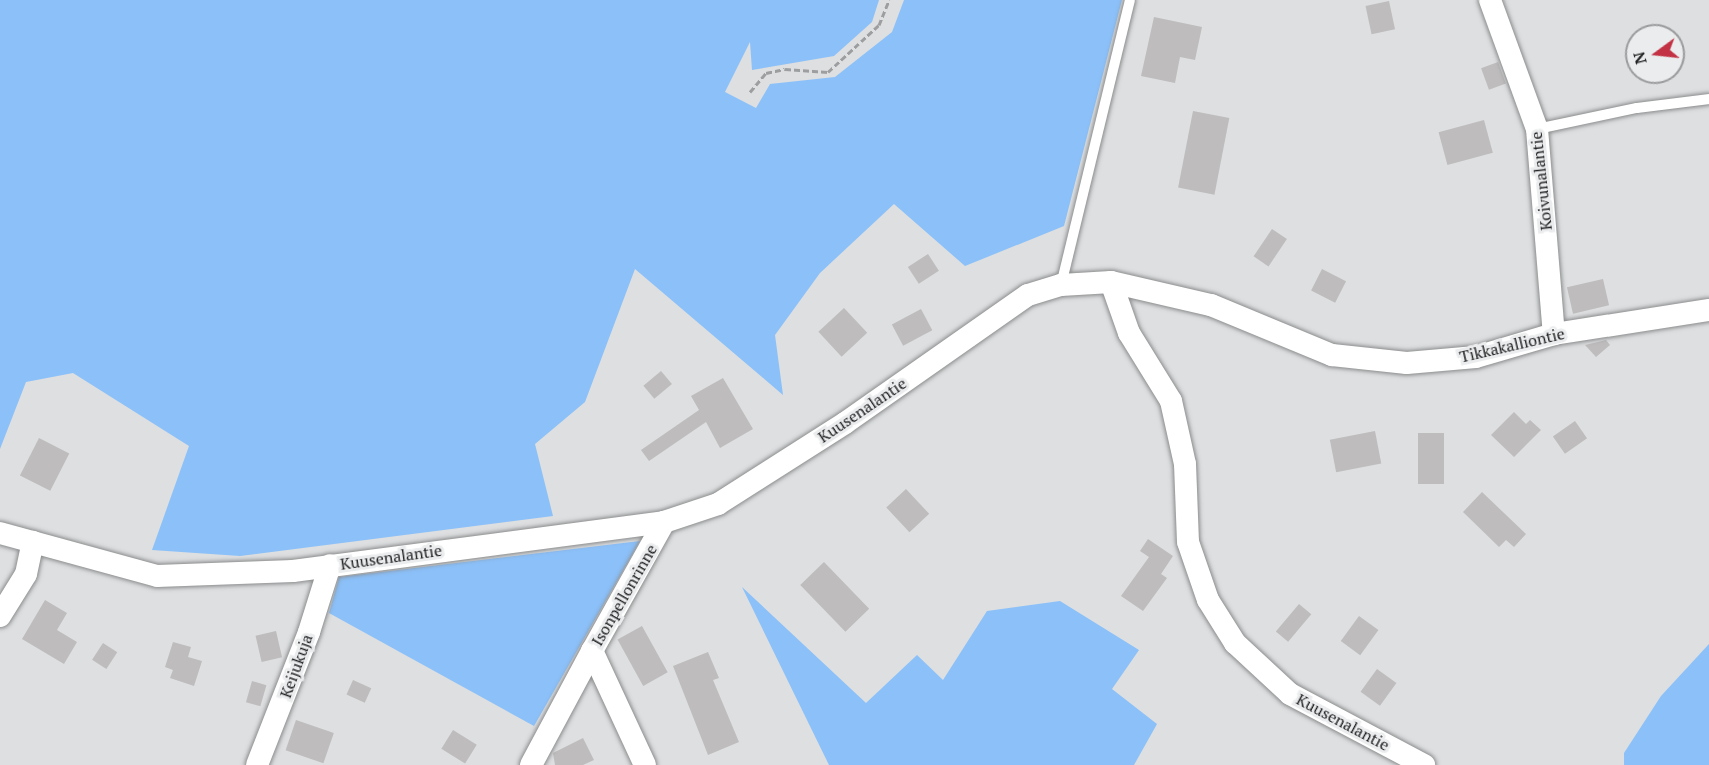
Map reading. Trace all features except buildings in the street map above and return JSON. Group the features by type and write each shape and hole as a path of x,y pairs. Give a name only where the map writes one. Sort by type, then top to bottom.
{"street":[{"name":"Koivunalantie","path":"1490,0 1537,129 1554,334"},
{"name":"Kuusenalantie","path":"0,532 157,576 330,565 664,522 718,504 845,423 1028,295 1061,285 1111,282 1129,333 1171,401 1185,464 1188,542 1208,600 1235,643 1290,694 1424,765"},
{"name":"Tikkakalliontie","path":"1111,282 1211,305 1332,355 1407,363 1476,357 1554,334 1709,310"},
{"name":"Isonpellonrinne","path":"645,765 592,651 664,522"},
{"path":"0,616 26,574 33,542"},
{"name":"Keijukuja","path":"257,765 309,632 330,565"},
{"path":"531,765 592,651"}],"lane":[{"path":"1061,285 1130,0"},
{"path":"1537,129 1637,108 1709,99"}],"path":[{"path":"750,92 766,73 785,69 828,72 879,25 890,0"}],"shaded area":[{"path":"0,0 879,0 872,22 834,56 752,70 750,42 725,92 756,108 770,84 835,77 892,32 904,0 1122,0 1064,226 965,266 894,204 820,273 775,335 783,395 635,269 585,402 535,444 553,516 240,556 152,550 189,446 73,373 26,382 0,449"},
{"path":"640,541 534,726 329,613 339,577"},
{"path":"742,587 866,703 917,655 943,680 987,611 1060,601 1139,650 1112,689 1157,724 1134,765 829,765"},
{"path":"1709,644 1709,765 1624,765 1624,753 1661,696"}]}
